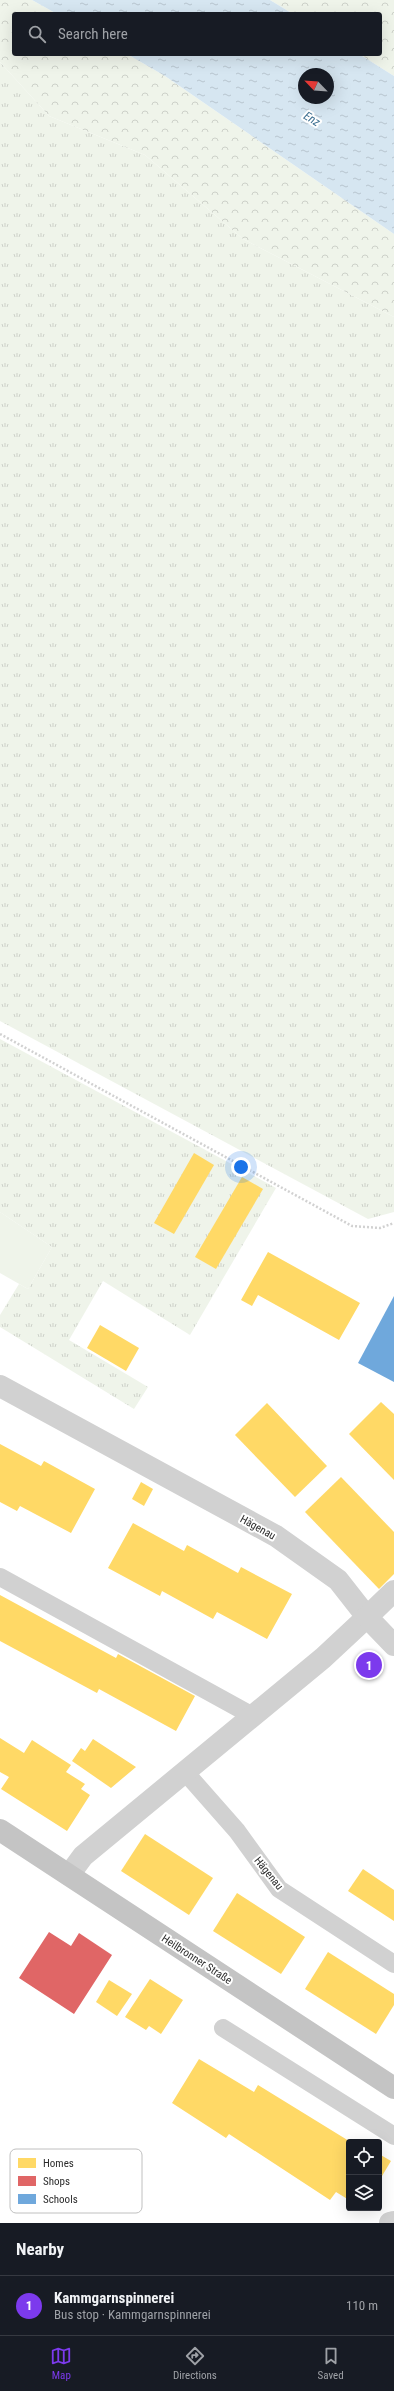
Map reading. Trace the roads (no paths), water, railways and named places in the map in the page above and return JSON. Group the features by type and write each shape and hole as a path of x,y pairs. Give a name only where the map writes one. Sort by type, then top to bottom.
{"main road":[{"name":"Heilbronner Straße","path":"0,1830 394,2088"}],"street":[{"name":"Hägenau","path":"0,1386 276,1536 338,1580 367,1617 394,1645"},
{"path":"68,1875 83,1856 186,1773 323,1658 394,1590"},
{"path":"390,2223 394,2222"}],"lane":[{"path":"0,1577 253,1716"},
{"name":"Hägenau","path":"186,1773 237,1831 279,1889 394,1964"},
{"path":"223,2028 394,2136"}],"water":[{"path":"32,0 270,0 290,12 53,12"},
{"name":"Enz","path":"130,56 362,56 394,76 394,234 165,76"}],"place":[{"name":"Kammgarnspinnerei","path":"369,1665"}]}
